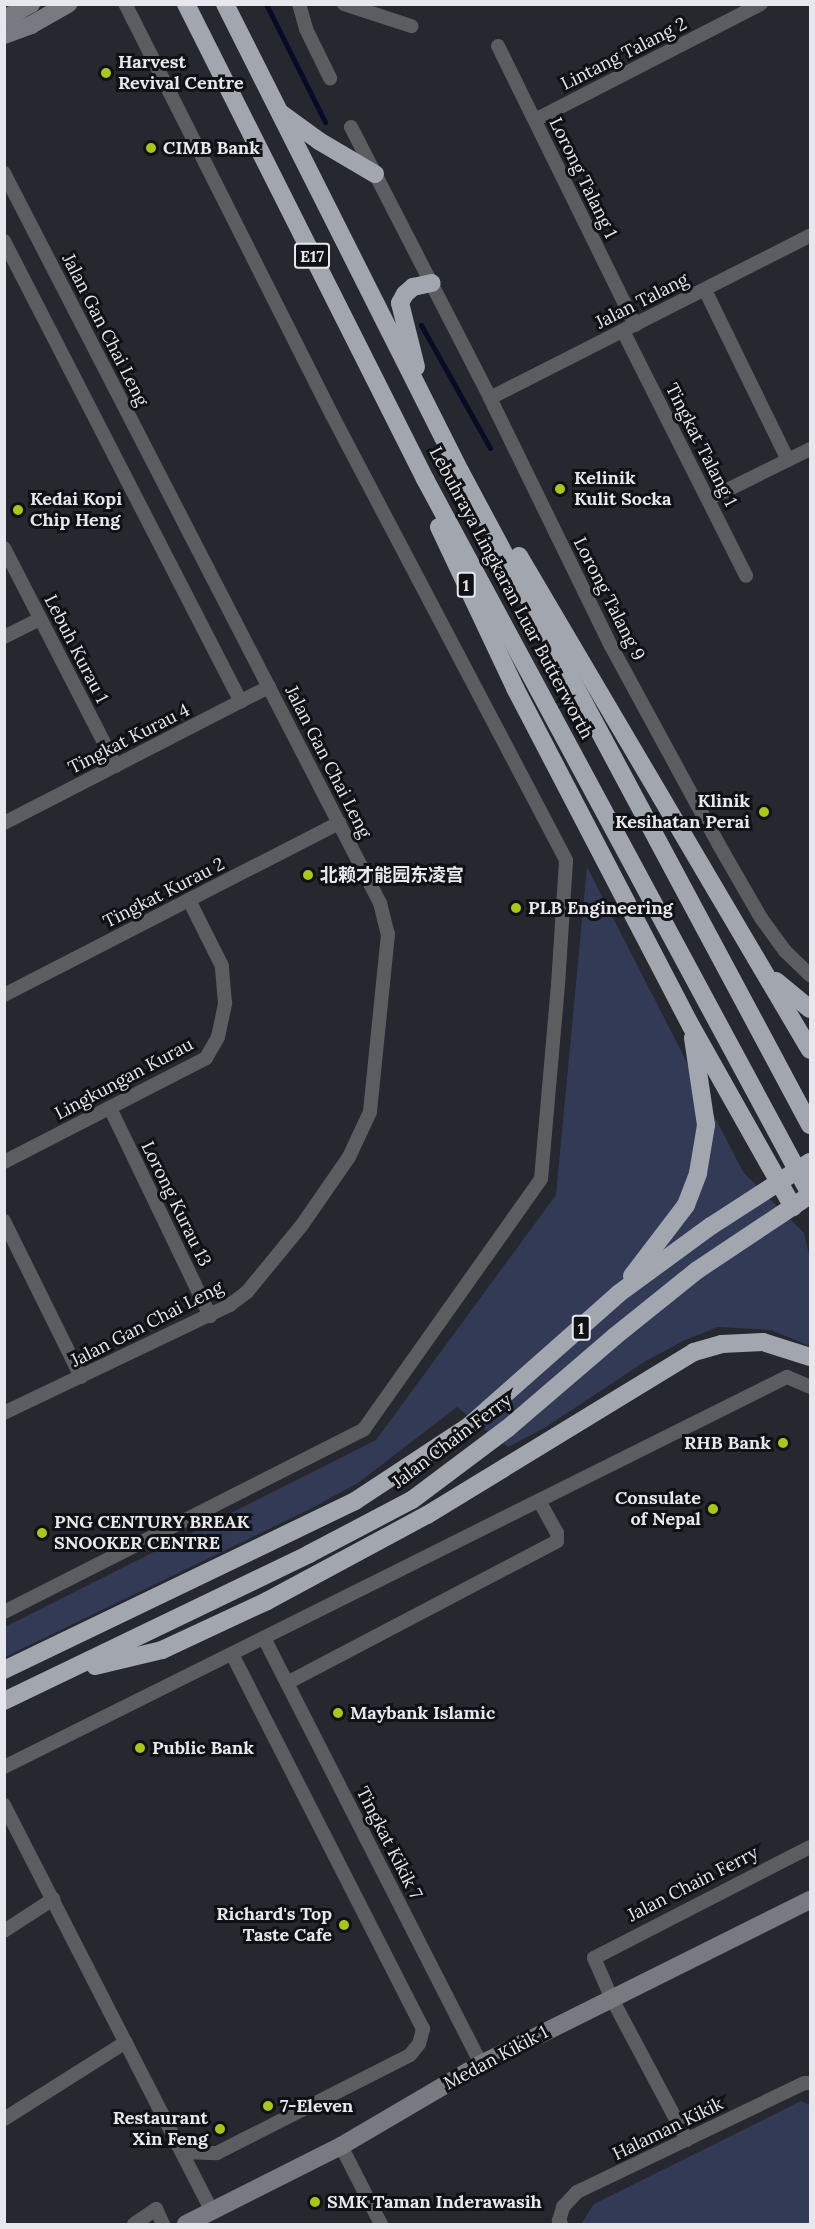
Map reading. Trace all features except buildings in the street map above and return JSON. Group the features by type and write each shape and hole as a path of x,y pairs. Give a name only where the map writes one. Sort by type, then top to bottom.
{"highway":[{"name":"Lebuhraya Lingkaran Luar Butterworth","path":"186,4 425,478 810,1195"},
{"name":"Lebuhraya Lingkaran Luar Butterworth","path":"225,4 460,471 810,1125"},
{"path":"278,111 320,141 375,174"},
{"path":"425,399 400,303 413,287 432,283"},
{"path":"460,471 492,510 768,975 810,1050"},
{"name":"1","path":"425,478 442,536 515,688 691,1026 793,1207 810,1195"},
{"path":"768,975 810,1009"},
{"path":"618,1294 686,1205 699,1173 706,1125 691,1026"},
{"name":"1","path":"780,1182 810,1162"},
{"name":"Jalan Chain Ferry","path":"4,1670 355,1501 469,1426 618,1294 711,1226 780,1182"},
{"name":"Jalan Chain Ferry","path":"4,1701 309,1554 412,1500 508,1428 614,1337 696,1271 793,1207"},
{"path":"62,1674 162,1650 267,1601 427,1515 694,1352 722,1344 763,1342 810,1357"}],"street":[{"path":"4,19 31,4"},
{"path":"4,35 31,25 68,4"},
{"path":"4,1612 364,1429 541,1179 558,985 566,860 332,415 125,4"},
{"path":"178,4 200,33"},
{"path":"299,4 306,29 330,78"},
{"path":"344,4 411,26"},
{"name":"Lintang Talang 2","path":"535,120 761,4"},
{"name":"Lorong Talang 1","path":"498,46 535,120 629,328"},
{"name":"Lorong Talang 9","path":"351,127 490,398 611,646 761,918 785,951 810,975"},
{"name":"Jalan Gan Chai Leng","path":"4,173 380,903 388,934 370,1112 349,1157 302,1225 246,1292 210,1316 4,1413"},
{"name":"Jalan Talang","path":"490,398 810,236"},
{"path":"4,241 241,702"},
{"path":"705,290 788,460"},
{"name":"Tingkat Talang 1","path":"629,328 746,576"},
{"path":"709,499 810,449"},
{"name":"Lebuh Kurau 1","path":"4,548 116,766"},
{"path":"4,637 40,619"},
{"name":"Tingkat Kurau 4","path":"4,823 269,687"},
{"name":"Tingkat Kurau 2","path":"4,995 339,823"},
{"name":"Lingkungan Kurau","path":"4,1162 206,1058 218,1037 225,1003 222,966 189,900"},
{"name":"Lorong Kurau 13","path":"110,1108 210,1316"},
{"path":"4,1221 81,1377"},
{"path":"4,1767 787,1377 810,1386"},
{"path":"287,1683 557,1540 557,1533 539,1501"},
{"name":"Tingkat Kikik 7","path":"264,1638 481,2064"},
{"path":"182,2152 217,2153 410,2055 419,2044 423,2029 232,1654"},
{"path":"4,1805 211,2210"},
{"name":"Jalan Chain Ferry","path":"612,1999 594,1958 810,1847"},
{"path":"4,1931 53,1899"},
{"name":"Medan Kikik 1","path":"186,2224 341,2146 481,2064 810,1900"},
{"path":"612,1999 687,2140"},
{"path":"4,2119 126,2042"},
{"name":"Halaman Kikik","path":"561,2224 559,2221 564,2207 577,2192 805,2083 810,2083"},
{"path":"341,2146 381,2224"},
{"path":"134,2224 156,2209 163,2224"}],"shaded area":[{"path":"587,867 743,1172 804,1233 810,1259 810,1346 771,1330 718,1327 683,1341 644,1362 546,1427 508,1447 457,1407 358,1483 310,1509 5,1657 5,1627 376,1440 556,1195"},
{"path":"801,2101 810,2105 810,2224 581,2224 594,2204"}],"waterway":[{"path":"266,4 325,122"},
{"path":"421,325 490,448"}],"place":[{"name":"Harvest Revival Centre","path":"106,73"},
{"name":"CIMB Bank","path":"151,148"},
{"name":"Kelinik Kulit Socka","path":"560,489"},
{"name":"Kedai Kopi Chip Heng","path":"18,510"},
{"name":"Klinik Kesihatan Perai","path":"764,812"},
{"name":"北赖才能园东凌宫","path":"308,875"},
{"name":"PLB Engineering","path":"516,908"},
{"name":"RHB Bank","path":"783,1443"},
{"name":"Consulate of Nepal","path":"713,1509"},
{"name":"PNG CENTURY BREAK SNOOKER CENTRE","path":"42,1533"},
{"name":"Maybank Islamic","path":"338,1713"},
{"name":"Public Bank","path":"140,1748"},
{"name":"Richard's Top Taste Cafe","path":"344,1925"},
{"name":"7-Eleven","path":"268,2106"},
{"name":"Restaurant Xin Feng","path":"220,2129"},
{"name":"SMK Taman Inderawasih","path":"315,2202"}]}
